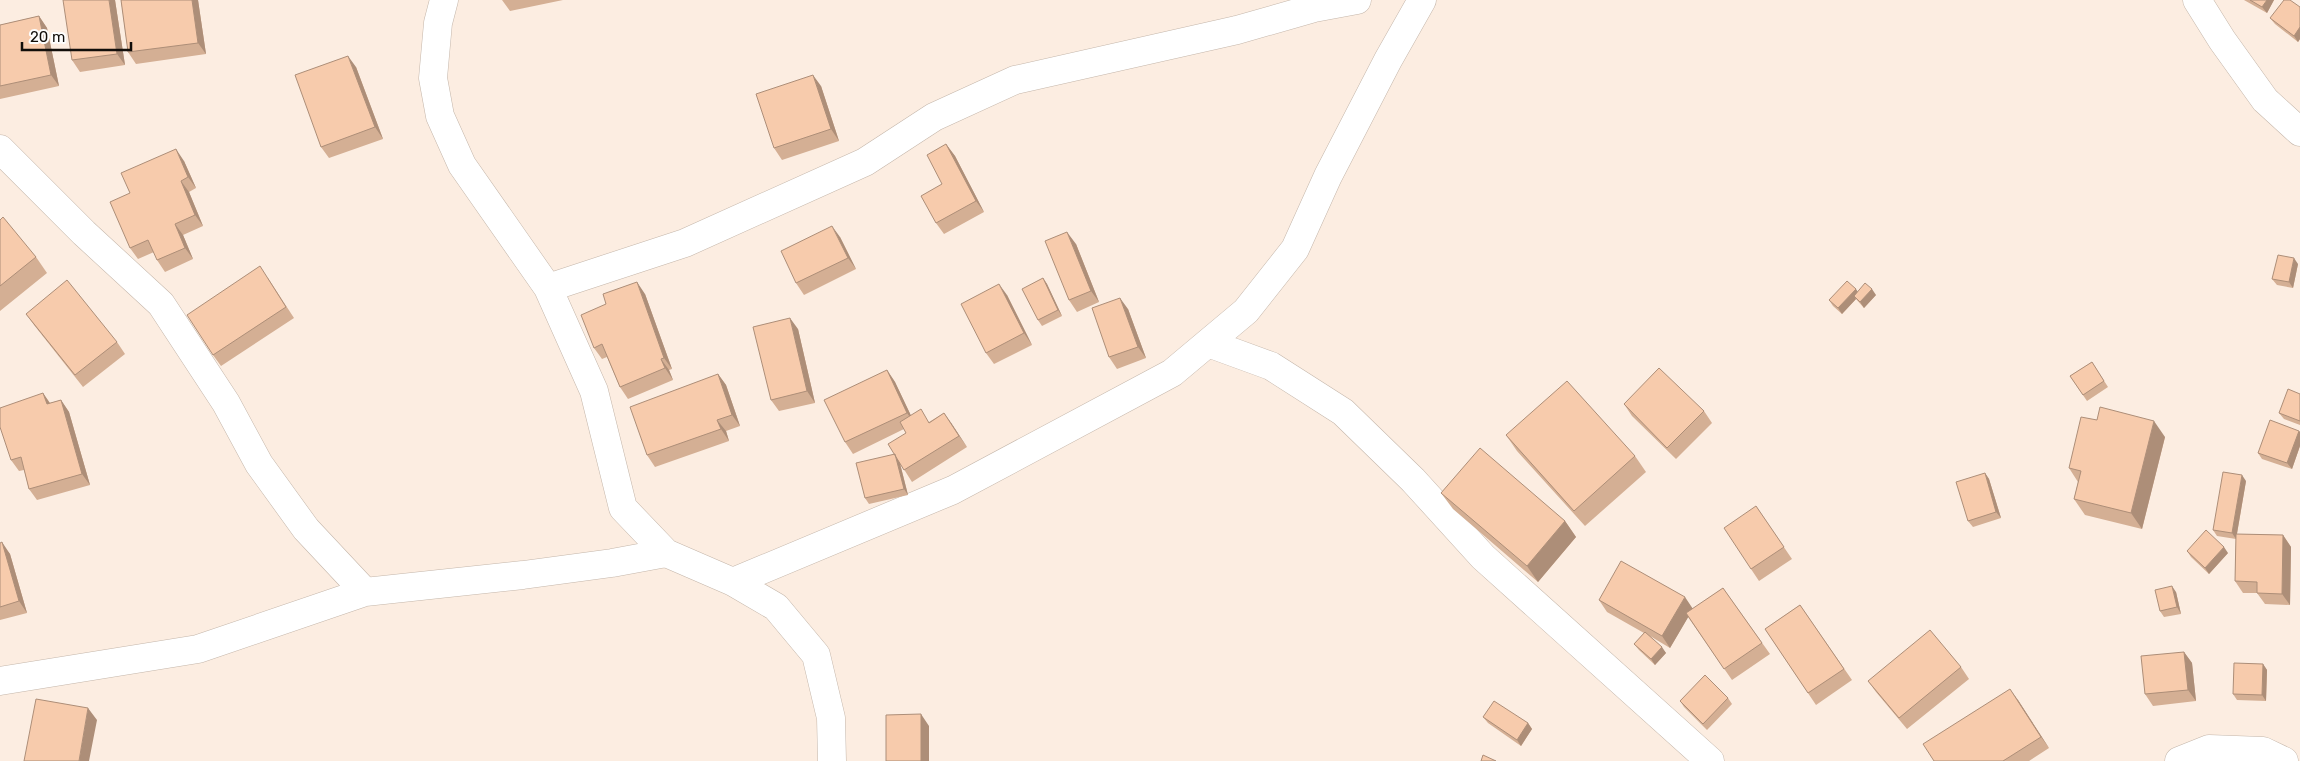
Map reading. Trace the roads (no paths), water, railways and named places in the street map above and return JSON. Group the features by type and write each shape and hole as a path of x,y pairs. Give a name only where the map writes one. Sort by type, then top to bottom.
{"street":[{"path":"444,0 438,24 433,78 440,116 462,165 548,288 594,391 623,508 666,553 733,582 776,607 816,655 831,718 832,761"},
{"path":"548,288 694,239 865,162 934,116 1015,80 1237,30 1314,8 1357,0"},
{"path":"733,582 953,490 1172,373 1246,311 1294,249 1328,176 1388,60 1422,0"},
{"path":"2197,0 2222,40 2266,100 2300,132"},
{"path":"1,151 84,233 161,304 226,403 259,464 306,529 365,592"},
{"path":"1208,343 1271,366 1343,412 1413,480 1484,557 1710,761"},
{"path":"0,682 198,649 365,592 533,574 666,553"},
{"path":"2179,761 2209,750 2263,752 2284,761"}]}
